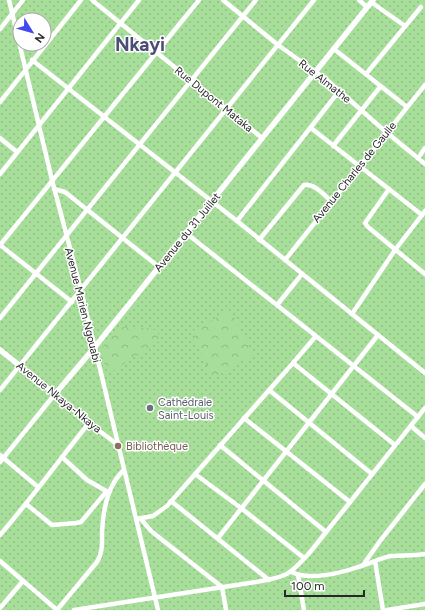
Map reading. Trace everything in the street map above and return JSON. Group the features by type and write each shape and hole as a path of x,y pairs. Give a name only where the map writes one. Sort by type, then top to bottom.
{"street":[{"name":"Avenue Marien Ngouabi","path":"9,0 12,14"},
{"path":"14,12 23,0"},
{"path":"0,102 81,0"},
{"name":"Rue Dupont Mataka","path":"92,0 262,138"},
{"path":"0,174 139,0"},
{"path":"72,302 0,245 199,0"},
{"name":"Rue Almathe","path":"223,0 278,45 340,90 386,132 425,164"},
{"path":"0,318 256,0"},
{"path":"0,390 314,0"},
{"path":"359,0 371,3 405,26"},
{"name":"Avenue du 31 Juillet","path":"0,462 2,457 94,348 371,3"},
{"path":"366,74 421,7"},
{"path":"0,29 12,14"},
{"path":"334,49 407,107"},
{"name":"Avenue Marien Ngouabi","path":"22,52 54,189 81,290 118,444 123,471 138,519 158,610"},
{"path":"32,60 211,201 425,373"},
{"name":"Avenue Charles de Gaulle","path":"285,260 425,85"},
{"path":"333,146 380,87"},
{"path":"237,222 340,90"},
{"path":"311,128 389,189 423,213 395,250 352,314"},
{"path":"0,138 17,152"},
{"path":"418,158 425,148"},
{"path":"259,240 304,185 309,184 313,186 331,201"},
{"path":"54,189 65,192 88,209 159,267"},
{"path":"389,189 365,223 425,274"},
{"path":"186,233 418,417"},
{"path":"277,305 302,274"},
{"path":"218,538 378,335"},
{"path":"138,519 148,518 158,513 171,501 316,336"},
{"name":"Avenue Nkaya-Nkaya","path":"0,350 89,423 118,444"},
{"path":"293,363 395,445"},
{"path":"269,390 372,474"},
{"path":"74,610 269,580 292,572 326,532 425,408"},
{"path":"244,418 350,502"},
{"path":"0,535 89,423"},
{"path":"411,426 425,438"},
{"path":"220,445 326,532"},
{"path":"2,457 38,487"},
{"path":"62,457 87,480 108,492"},
{"path":"26,504 52,525 76,524 83,520 108,492 123,471"},
{"path":"195,474 304,558"},
{"path":"363,565 425,484"},
{"path":"0,562 57,610 101,556 103,548 102,532 108,492"},
{"path":"171,501 269,580"},
{"path":"138,519 222,587 226,610"},
{"path":"292,572 298,575 310,576 336,572 391,556 416,556 425,554"},
{"path":"375,561 383,610"},
{"path":"298,575 304,610"},
{"path":"0,608 23,581"},
{"path":"387,610 425,604"}],"green space":[{"path":"0,0 425,0 425,610 0,610"},
{"path":"231,310 253,355 213,378 191,332"},
{"path":"118,327 149,328 157,331 161,340 108,374 100,350"}],"place":[{"name":"Cathédrale Saint-Louis","path":"150,408"},
{"name":"Bibliothèque","path":"118,446"}],"district":[{"name":"Nkayi","path":"140,44"}]}
